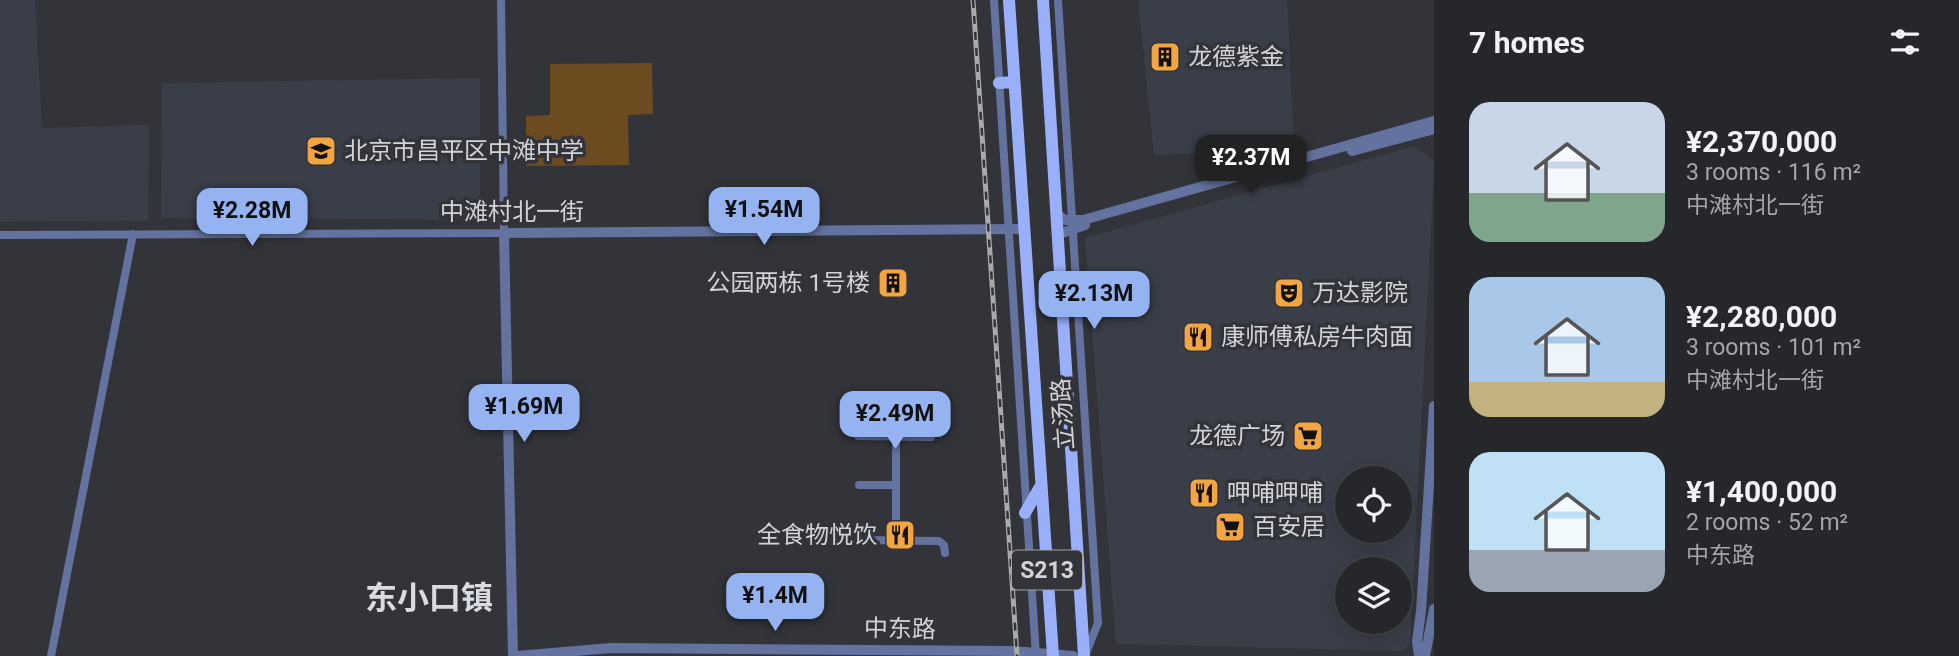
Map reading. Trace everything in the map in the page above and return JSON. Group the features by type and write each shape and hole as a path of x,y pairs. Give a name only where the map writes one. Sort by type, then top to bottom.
{"main road":[{"name":"立汤路","path":"1009,0 1053,655"},
{"name":"立汤路","path":"1043,0 1084,656"},
{"path":"999,83 1014,82"},
{"path":"1025,513 1040,487"}],"street":[{"path":"501,0 515,656"},
{"name":"立汤路","path":"993,0 1036,654"},
{"name":"立汤路","path":"1058,0 1098,623 1084,656"},
{"path":"1059,234 1073,225 1434,121"},
{"path":"1058,215 1073,225 1434,129"},
{"name":"中滩村北一街","path":"0,235 1023,229"},
{"path":"51,656 133,234"},
{"path":"1422,656 1417,641 1422,611 1434,406"},
{"path":"858,436 931,437"},
{"path":"896,437 896,540"},
{"path":"859,485 896,485"},
{"path":"860,540 939,541 944,545 946,553"},
{"path":"1422,656 1434,609"},
{"name":"中东路","path":"515,656 611,648 1073,656"}],"shaded area":[{"path":"0,0 35,0 42,128 149,125 148,221 0,222"},
{"path":"1138,0 1287,0 1294,149 1154,155"},
{"path":"652,63 653,114 628,115 629,165 526,166 526,116 550,115 550,64"},
{"name":"北京市昌平区中滩中学","path":"480,78 480,220 161,218 162,83"},
{"name":"龙德广场","path":"1415,146 1434,161 1412,605 1412,557 1335,557 1335,634 1411,634 1410,645 1402,651 1116,644 1085,238"}],"railway":[{"path":"973,0 1017,656"}],"place":[{"name":"龙德紫金","path":"1165,57"},
{"name":"北京市昌平区中滩中学","path":"321,151"},
{"name":"公园两栋 1号楼","path":"893,283"},
{"name":"万达影院","path":"1289,293"},
{"name":"康师傅私房牛肉面","path":"1198,337"},
{"name":"龙德广场","path":"1308,436"},
{"name":"呷哺呷哺","path":"1204,493"},
{"name":"百安居","path":"1230,527"},
{"name":"全食物悦饮","path":"900,535"}],"district":[{"name":"东小口镇","path":"429,598"}]}
